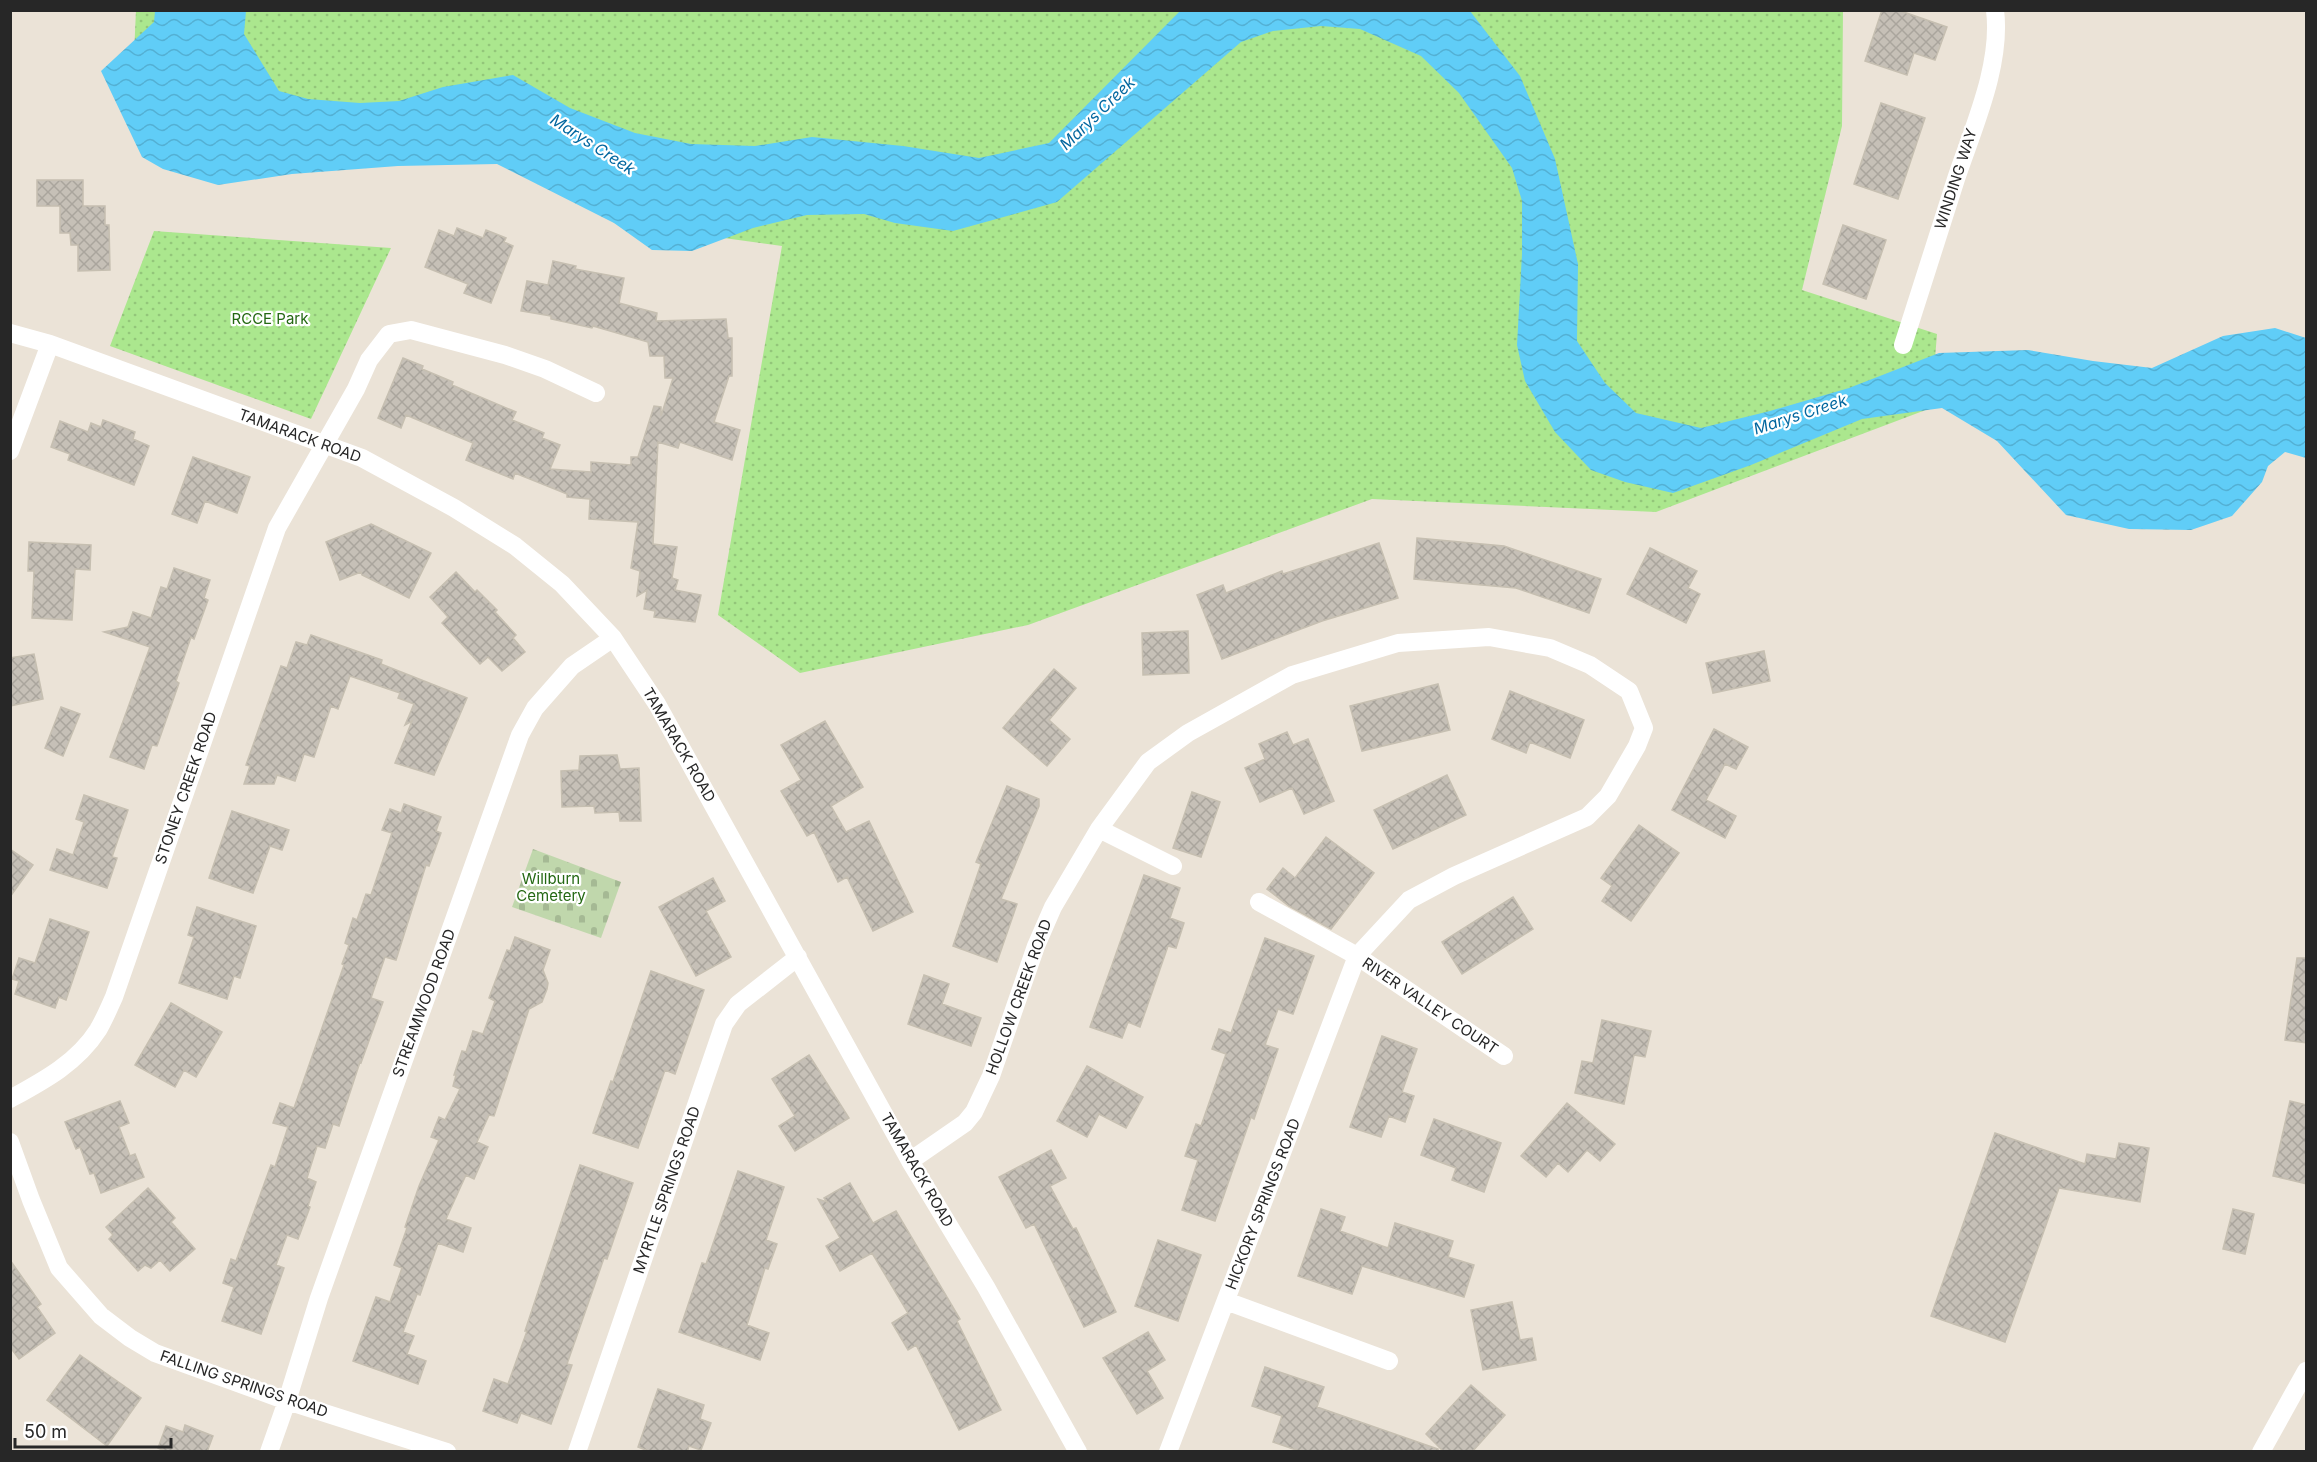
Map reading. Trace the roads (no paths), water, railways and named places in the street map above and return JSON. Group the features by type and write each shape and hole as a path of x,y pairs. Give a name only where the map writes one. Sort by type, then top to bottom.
{"street":[{"name":"WINDING WAY","path":"1903,345 1980,106 1992,59 1997,26 1995,10"},
{"name":"STONEY CREEK ROAD","path":"10,1099 45,1080 75,1058 98,1030 114,997 277,528 356,389 369,360 389,334 411,330 506,355 545,369 596,393"},
{"name":"TAMARACK ROAD","path":"10,333 50,344 372,464 454,508 515,546 562,584 613,638 663,714 910,1161 986,1287 1078,1452"},
{"path":"10,451 50,344"},
{"name":"HOLLOW CREEK ROAD","path":"910,1161 965,1122 974,1112 991,1076 1036,946 1053,907 1099,829 1148,762 1188,733 1292,675 1398,643 1489,637 1550,648 1590,666 1629,691 1638,713"},
{"name":"STREAMWOOD ROAD","path":"268,1452 287,1401 319,1298 520,735 535,708 572,666 613,638"},
{"name":"HICKORY SPRINGS ROAD","path":"1168,1452 1357,956 1409,900 1454,876 1587,817 1608,796 1637,746 1644,728 1638,713"},
{"path":"1099,829 1173,866"},
{"path":"1259,902 1357,956"},
{"name":"RIVER VALLEY COURT","path":"1357,956 1504,1056"},
{"name":"MYRTLE SPRINGS ROAD","path":"577,1452 724,1024 738,1004 798,957"},
{"name":"FALLING SPRINGS ROAD","path":"10,1142 59,1268 101,1317 130,1338 155,1353 287,1401 447,1452"},
{"path":"1226,1301 1389,1361"},
{"path":"2260,1452 2307,1371"}],"water":[{"name":"Marys Creek","path":"155,11 246,11 244,34 279,91 308,99 360,103 399,101 443,87 513,75 570,108 635,133 691,144 755,146 812,137 903,146 979,158 1049,143 1180,11 1470,11 1520,76 1555,159 1578,264 1577,341 1605,383 1636,413 1701,428 1849,388 1939,353 2028,350 2152,368 2223,336 2275,328 2306,338 2306,458 2285,452 2268,466 2262,482 2232,516 2191,530 2129,529 2066,515 1997,441 1942,408 1862,419 1751,465 1673,493 1625,482 1591,470 1555,432 1525,381 1517,345 1522,254 1522,201 1512,168 1459,93 1421,56 1360,29 1321,26 1273,31 1241,42 1057,202 953,231 895,223 864,214 807,215 753,228 692,251 652,250 614,223 497,164 398,166 292,174 218,185 163,169 142,157 101,71 154,22"}],"park label":[{"name":"RCCE Park","path":"270,319"},
{"name":"Willburn Cemetery","path":"551,888"}]}
